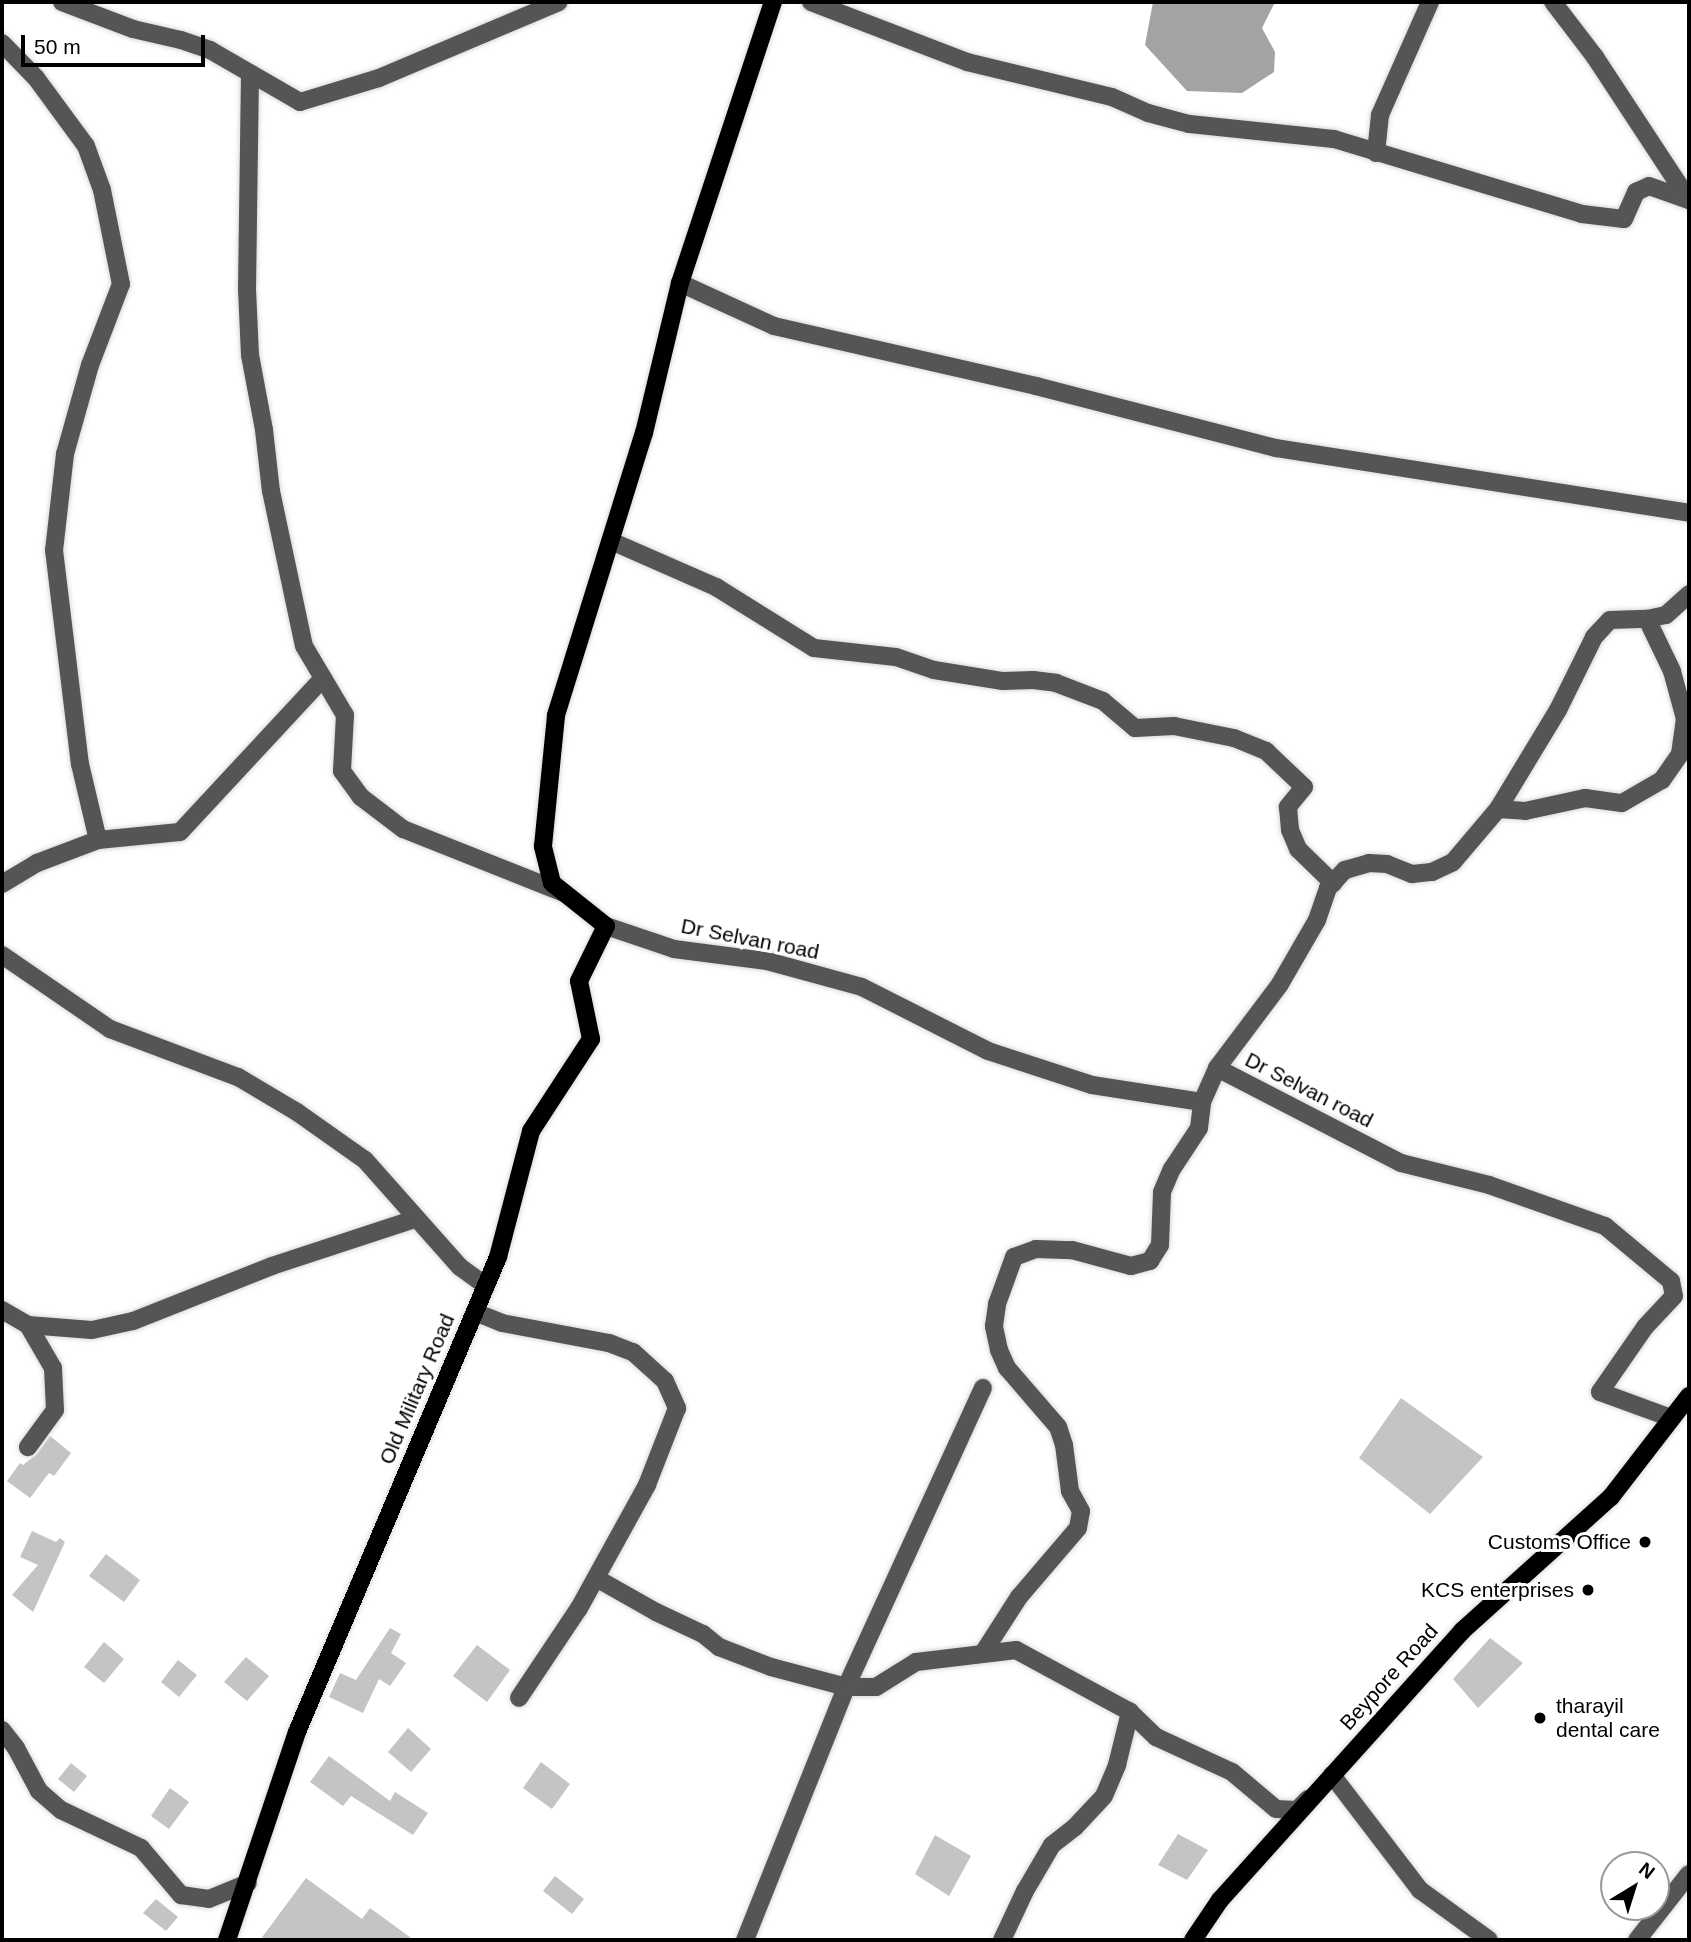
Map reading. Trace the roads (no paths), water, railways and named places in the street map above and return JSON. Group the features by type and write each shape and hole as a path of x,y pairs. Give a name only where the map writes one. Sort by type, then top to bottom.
{"main road":[{"path":"606,926 558,888 543,846 556,715 644,433 680,283 773,2"},
{"name":"Old Military Road","path":"227,1940 297,1732 498,1257 531,1131 591,1040 579,981 606,926"},
{"name":"Beypore Road","path":"1193,1940 1220,1900 1462,1631 1611,1497 1689,1396"}],"street":[{"path":"62,2 133,29 210,50 300,102 379,78 559,2"},
{"path":"811,2 967,62 1112,97 1148,113 1189,124 1334,139 1582,214 1624,219 1636,192 1649,186 1689,200"},
{"path":"1377,153 1380,116 1430,2"},
{"path":"1553,2 1595,57 1689,200"},
{"path":"2,43 36,78 86,146 102,190 121,284 90,365 65,454 54,550 80,764 98,839"},
{"path":"250,74 247,289 250,355 288,580 304,646 345,715 342,771 361,797 404,829 558,888"},
{"path":"680,283 774,326 1037,386 1276,448 1689,513"},
{"path":"611,541 716,587 814,648 896,657 934,670 1003,681 1056,683 1103,701 1135,728 1174,726 1234,738 1266,751 1304,787 1288,807 1290,830 1298,849 1333,883"},
{"path":"1217,1068 1280,984 1317,920 1333,883 1345,870 1369,863 1387,864 1412,874 1432,872 1453,862 1498,809 1558,710 1594,637 1610,620 1647,620 1666,615 1689,593"},
{"path":"1498,809 1525,811 1585,798 1622,803 1662,780 1680,754 1685,719 1672,671 1647,620"},
{"path":"2,884 37,863 98,839 180,832 323,678"},
{"name":"Dr Selvan road","path":"606,926 674,949 767,961 862,987 988,1051 1092,1085 1202,1101 1217,1068 1401,1163 1489,1185 1605,1226 1671,1281 1674,1296 1645,1327 1600,1391 1671,1419"},
{"path":"2,955 110,1029 238,1077 297,1112 365,1160 415,1219 460,1266 485,1286"},
{"path":"983,1653 1019,1597 1078,1528 1081,1511 1070,1491 1064,1445 1058,1427 1007,1368 999,1350 994,1326 997,1304 1014,1257 1036,1249 1072,1250 1131,1266 1150,1262 1160,1245 1162,1192 1172,1169 1199,1128 1202,1101"},
{"path":"2,1310 28,1325 92,1330 133,1321 272,1266 415,1219"},
{"path":"475,1312 502,1323 609,1343 633,1352 665,1381 677,1408 647,1485 596,1578 519,1698"},
{"path":"28,1325 53,1368 57,1394 55,1410 28,1447"},
{"path":"745,1940 846,1687 983,1388"},
{"path":"596,1578 656,1612 704,1634 719,1647 771,1667 846,1687 876,1686 916,1662 1016,1650 1130,1712 1156,1737 1231,1772 1276,1809 1297,1810 1329,1778 1420,1890 1489,1940"},
{"path":"1002,1940 1025,1891 1052,1845 1075,1827 1104,1796 1117,1765 1130,1712"},
{"path":"2,1730 16,1748 39,1791 61,1810 141,1848 181,1895 209,1899 248,1883"},
{"path":"1637,1940 1689,1874"}],"place":[{"name":"Customs Office","path":"1645,1542"},
{"name":"KCS enterprises","path":"1588,1590"},
{"name":"tharayil dental care","path":"1540,1718"}]}
